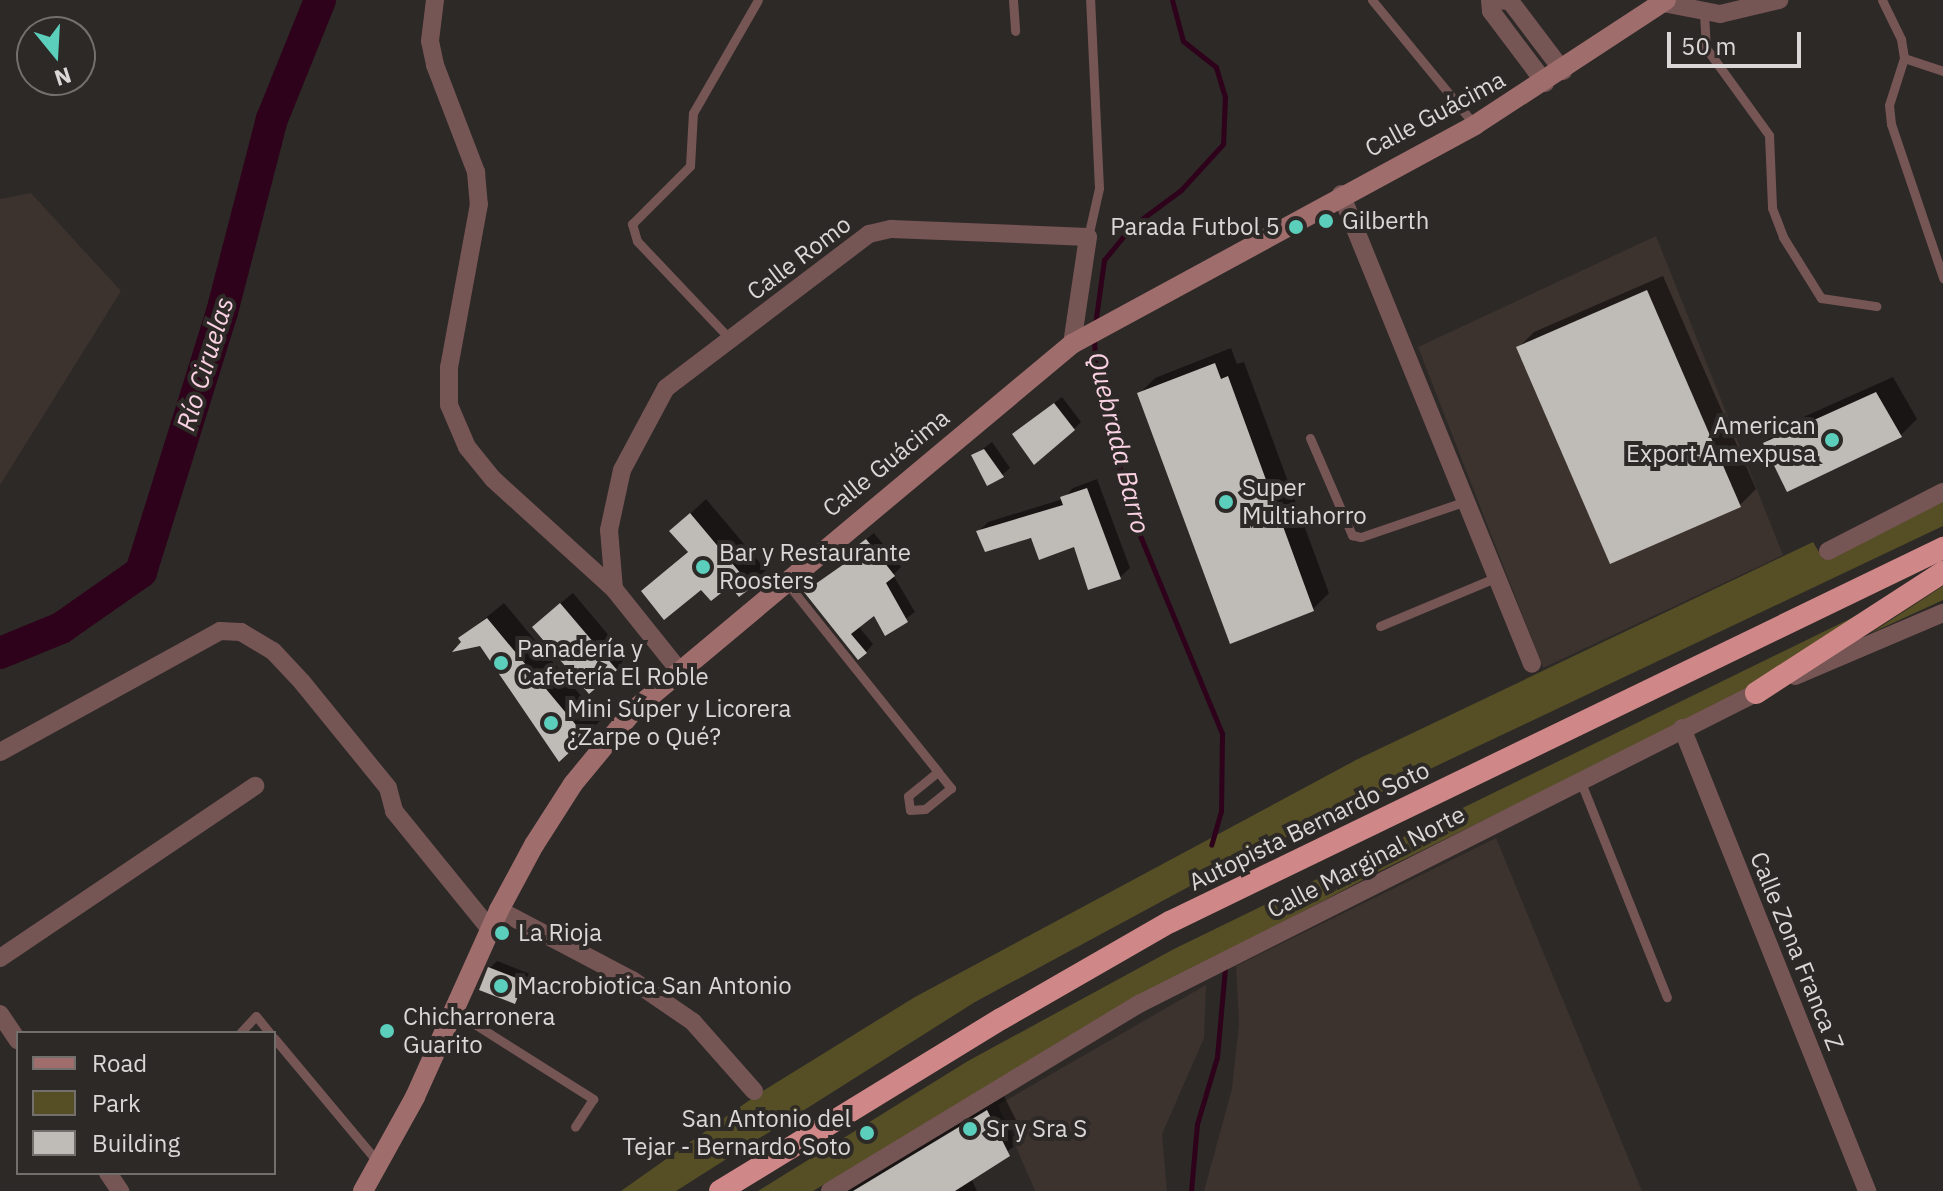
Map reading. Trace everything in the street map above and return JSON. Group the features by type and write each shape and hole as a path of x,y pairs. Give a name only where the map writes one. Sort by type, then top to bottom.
{"highway":[{"name":"Autopista Bernardo Soto","path":"720,1191 1001,1019 1170,922 1943,548"},
{"path":"1756,693 1943,572"}],"main road":[{"name":"Calle Guácima","path":"363,1191 454,1011 491,927 573,784 634,710 678,669 1078,341 1119,314 1475,125 1545,83 1665,2"}],"street":[{"path":"435,0 430,41 435,65 476,172 479,204 449,368 449,405 467,447 493,479 614,589 678,669"},
{"path":"1545,83 1491,11 1490,0 1510,1 1563,71"},
{"path":"1665,2 1704,12 1743,11 1779,0"},
{"path":"1341,194 1532,664"},
{"name":"Calle Romo","path":"614,589 609,530 622,470 642,426 666,388 869,234 891,229 1088,237"},
{"path":"1078,341 1088,237"},
{"path":"1828,551 1943,492"},
{"name":"Calle Marginal Norte","path":"830,1191 1141,1003 1682,728 1943,613"},
{"path":"0,752 230,628 273,651 302,682 388,788 394,811 440,871 491,927 632,980 693,1022 754,1091"},
{"name":"Calle Zona Franca Z","path":"1682,728 1867,1191"},
{"path":"0,958 255,786"},
{"path":"0,1014 16,1038"}],"lane":[{"path":"730,339 637,241 632,224 690,166 693,113 758,0"},
{"path":"1013,0 1015,31"},
{"path":"1088,237 1099,188 1090,0"},
{"path":"1372,0 1475,125"},
{"path":"1882,0 1901,39 1904,58 1889,105 1891,124 1943,278"},
{"path":"1704,12 1706,48 1769,135 1772,208 1783,237 1821,298 1876,306"},
{"path":"1904,58 1943,71"},
{"path":"1310,438 1352,535 1361,537 1466,501"},
{"path":"1380,626 1497,577"},
{"path":"785,580 951,788 925,809 910,810 908,796 938,772"},
{"path":"1580,780 1667,997"},
{"path":"454,1011 593,1099 575,1127"},
{"path":"242,1031 256,1016 268,1031"},
{"path":"276,1040 379,1164"}],"shaded area":[{"path":"31,193 121,291 0,485 0,199"},
{"path":"1656,236 1783,555 1543,668 1418,347"},
{"path":"1496,838 1642,1191 1204,1191 1232,1089 1239,1024 1236,966"},
{"path":"1206,985 1204,1038 1162,1134 1167,1191 1035,1191 998,1105"}],"green space":[{"path":"1943,500 1943,526 1242,858 975,1002 676,1191 621,1191 761,1092 915,997 1356,760 1813,542 1823,559"},
{"path":"1943,586 1943,600 1871,633"},
{"path":"1868,610 1753,688 1378,872 1146,994 813,1191 758,1191 968,1061 1174,949"}],"building":[{"path":"1647,290 1741,507 1610,564 1516,347"},
{"name":"Super Multiahorro","path":"1215,363 1221,379 1228,376 1314,611 1230,644 1137,393"},
{"name":"American Export Amexpusa","path":"1876,392 1902,437 1787,492 1763,443"},
{"path":"1054,403 1075,430 1034,465 1012,434"},
{"path":"984,449 1004,477 987,486 971,455"},
{"path":"1087,488 1121,579 1088,590 1074,547 1039,560 1031,538 985,552 976,531 1063,505 1060,497"},
{"name":"Bar y Restaurante Roosters","path":"690,513 752,587 739,597 730,586 711,601 701,590 664,620 641,591 688,552 669,531"},
{"path":"866,539 895,576 886,583 908,622 885,636 874,616 851,634 867,653 858,660 804,592 854,557 850,551"},
{"path":"560,603 617,670 589,694 532,627"},
{"path":"487,618 586,737 559,762 480,646 452,652 461,642 458,638"},
{"name":"Macrobiotica San Antonio","path":"488,967 524,981 515,1004 479,990"},
{"name":"Sr y Sra S","path":"987,1110 1010,1156 955,1191 853,1191"}],"waterway":[{"name":"Río Ciruelas","path":"0,653 61,628 141,572 222,312 272,119 320,0"},
{"name":"Quebrada Barro","path":"1095,325 1104,260 1131,227 1181,190 1223,144 1225,97 1216,67 1183,41 1172,0"},
{"name":"Quebrada Barro","path":"1094,339 1096,380 1134,521 1222,733 1221,811 1211,845"},
{"name":"Quebrada Barro","path":"1191,1191 1197,1124 1217,1057 1225,968"}],"place":[{"name":"Gilberth","path":"1326,221"},
{"name":"Parada Futbol 5","path":"1296,227"},
{"name":"American Export Amexpusa","path":"1832,440"},
{"name":"Super Multiahorro","path":"1226,502"},
{"name":"Bar y Restaurante Roosters","path":"703,567"},
{"name":"Panadería y Cafetería El Roble","path":"501,663"},
{"name":"Mini Súper y Licorera ¿Zarpe o Qué?","path":"551,723"},
{"name":"La Rioja","path":"502,933"},
{"name":"Macrobiotica San Antonio","path":"501,986"},
{"name":"Chicharronera Guarito","path":"387,1031"},
{"name":"Sr y Sra S","path":"970,1129"},
{"name":"San Antonio del Tejar - Bernardo Soto","path":"867,1133"}]}
